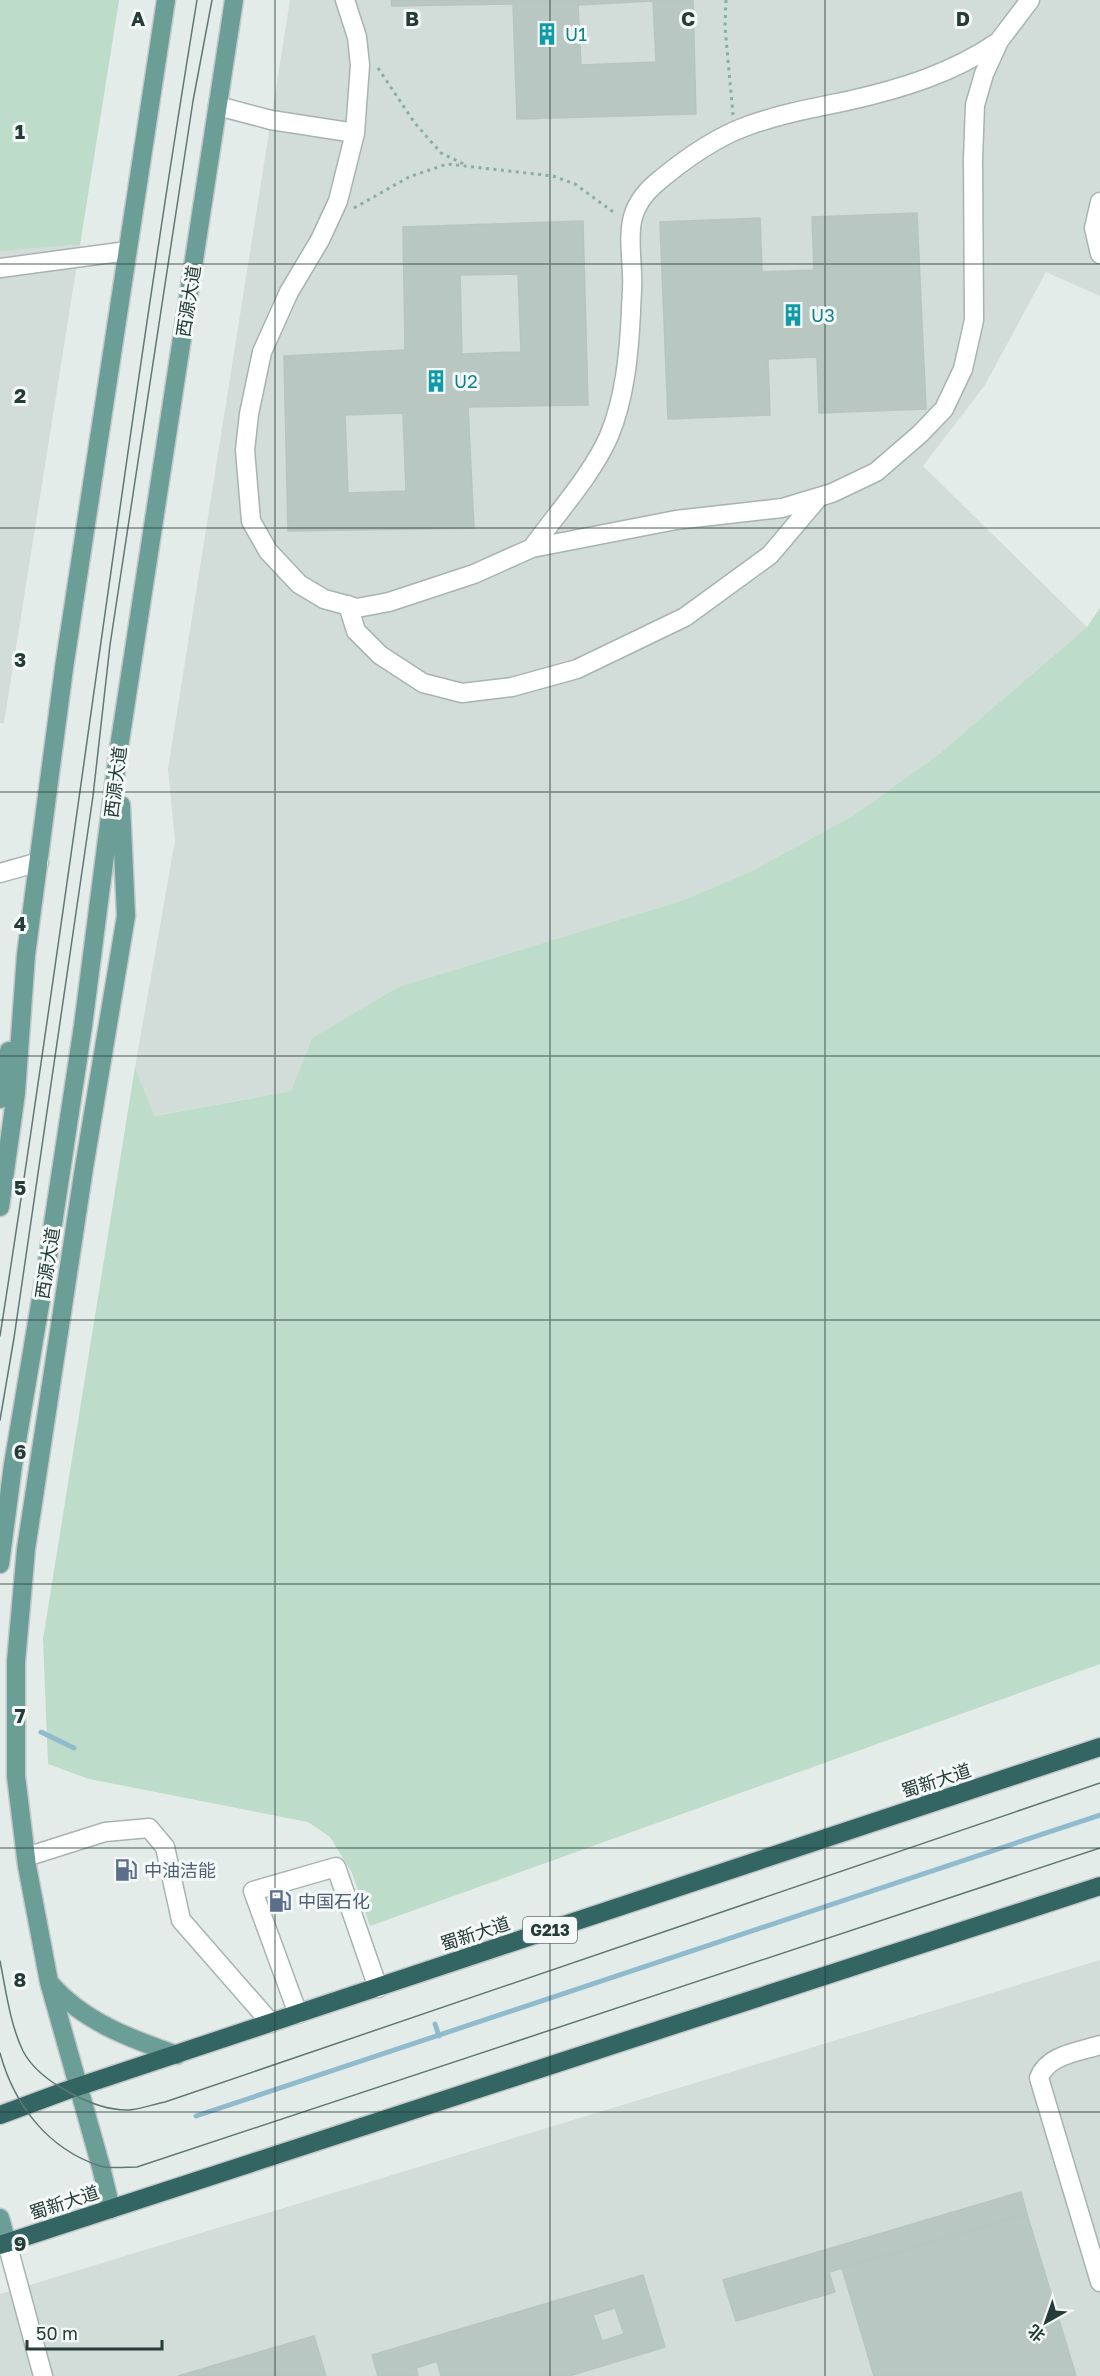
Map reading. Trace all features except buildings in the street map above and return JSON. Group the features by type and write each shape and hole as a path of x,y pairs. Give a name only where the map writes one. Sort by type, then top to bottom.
{"highway":[{"name":"蜀新大道","path":"0,2115 1100,1747"},
{"name":"蜀新大道","path":"4,2244 1100,1886"}],"main road":[{"path":"0,1099 26,955 64,668 166,0"},
{"name":"西源大道","path":"0,1564 13,1465 48,1257 83,1026 118,754 234,0"},
{"path":"111,2209 102,2167 49,1982 26,1857 16,1776 16,1662 24,1572 84,1168 126,916 118,754"},
{"path":"0,1207 16,1093 26,955"},
{"path":"49,1982 59,1995 84,2014 133,2040 177,2055"},
{"path":"0,2218 4,2244"}],"street":[{"path":"345,0 357,37 360,65 355,133 338,201 321,240 288,292 262,352 249,414 245,450 251,521 268,551 299,584 324,599 357,608 389,603 474,574 532,548 676,520 782,508 832,493 876,471 920,434 944,409 963,369 974,320 975,105 984,74 999,41 1030,0"},
{"path":"532,548 586,474 608,437 619,407 630,342 632,276 629,245 630,224 641,201 654,185 722,136 787,113 904,86 973,59 999,41"},
{"path":"218,106 270,120 355,133"},
{"path":"1100,202 1094,228 1100,254"},
{"path":"0,268 127,251"},
{"path":"348,605 356,631 380,655 423,683 462,693 512,687 578,669 685,616 770,555 819,497"},
{"path":"0,873 39,862"},
{"path":"26,1857 105,1832 149,1828 165,1847 181,1920 271,2024"},
{"path":"298,2014 253,1891 336,1867 378,1988"},
{"path":"1100,2045 1055,2059 1043,2067 1039,2078 1100,2282"},
{"path":"4,2244 43,2376"}],"path":[{"path":"726,0 725,27 734,131"},
{"path":"376,65 414,122 441,153 468,166"},
{"path":"352,210 409,177 447,164 553,176 575,184 630,224"}],"shaded area":[{"path":"0,0 119,0 4,723 0,723"},
{"path":"290,0 1100,0 1100,296 1046,272 985,385 923,466 1087,627 939,754 854,815 752,871 681,901 398,987 312,1038 291,1091 153,1116 135,1067 175,841 168,769"},
{"path":"1100,1960 1100,2376 0,2376 0,2294"}],"green space":[{"path":"0,0 119,0 80,244 0,251"},
{"path":"1100,608 1100,1664 370,1926 352,1873 330,1837 308,1822 89,1779 48,1764 43,1639 135,1067 154,1116 291,1091 312,1038 398,987 681,901 752,871 854,815 939,754 1087,627"}],"waterway":[{"path":"41,1732 74,1748"},
{"path":"196,2116 1100,1815"},
{"path":"435,2024 439,2036"}],"tram line":[{"path":"0,1336 26,1169 145,333 197,0"},
{"path":"0,1420 93,796 110,645 193,101 212,0"},
{"path":"0,1961 15,2030 23,2051 31,2062 55,2084 85,2100 100,2106 129,2110 165,2102 1100,1783"},
{"path":"0,2053 6,2072 24,2107 49,2136 64,2148 100,2166 137,2167 1100,1848"}],"place":[{"name":"U1","path":"547,34"},
{"name":"U3","path":"793,315"},
{"name":"U2","path":"436,381"},
{"name":"中油洁能","path":"126,1870"},
{"name":"中国石化","path":"280,1901"}]}
